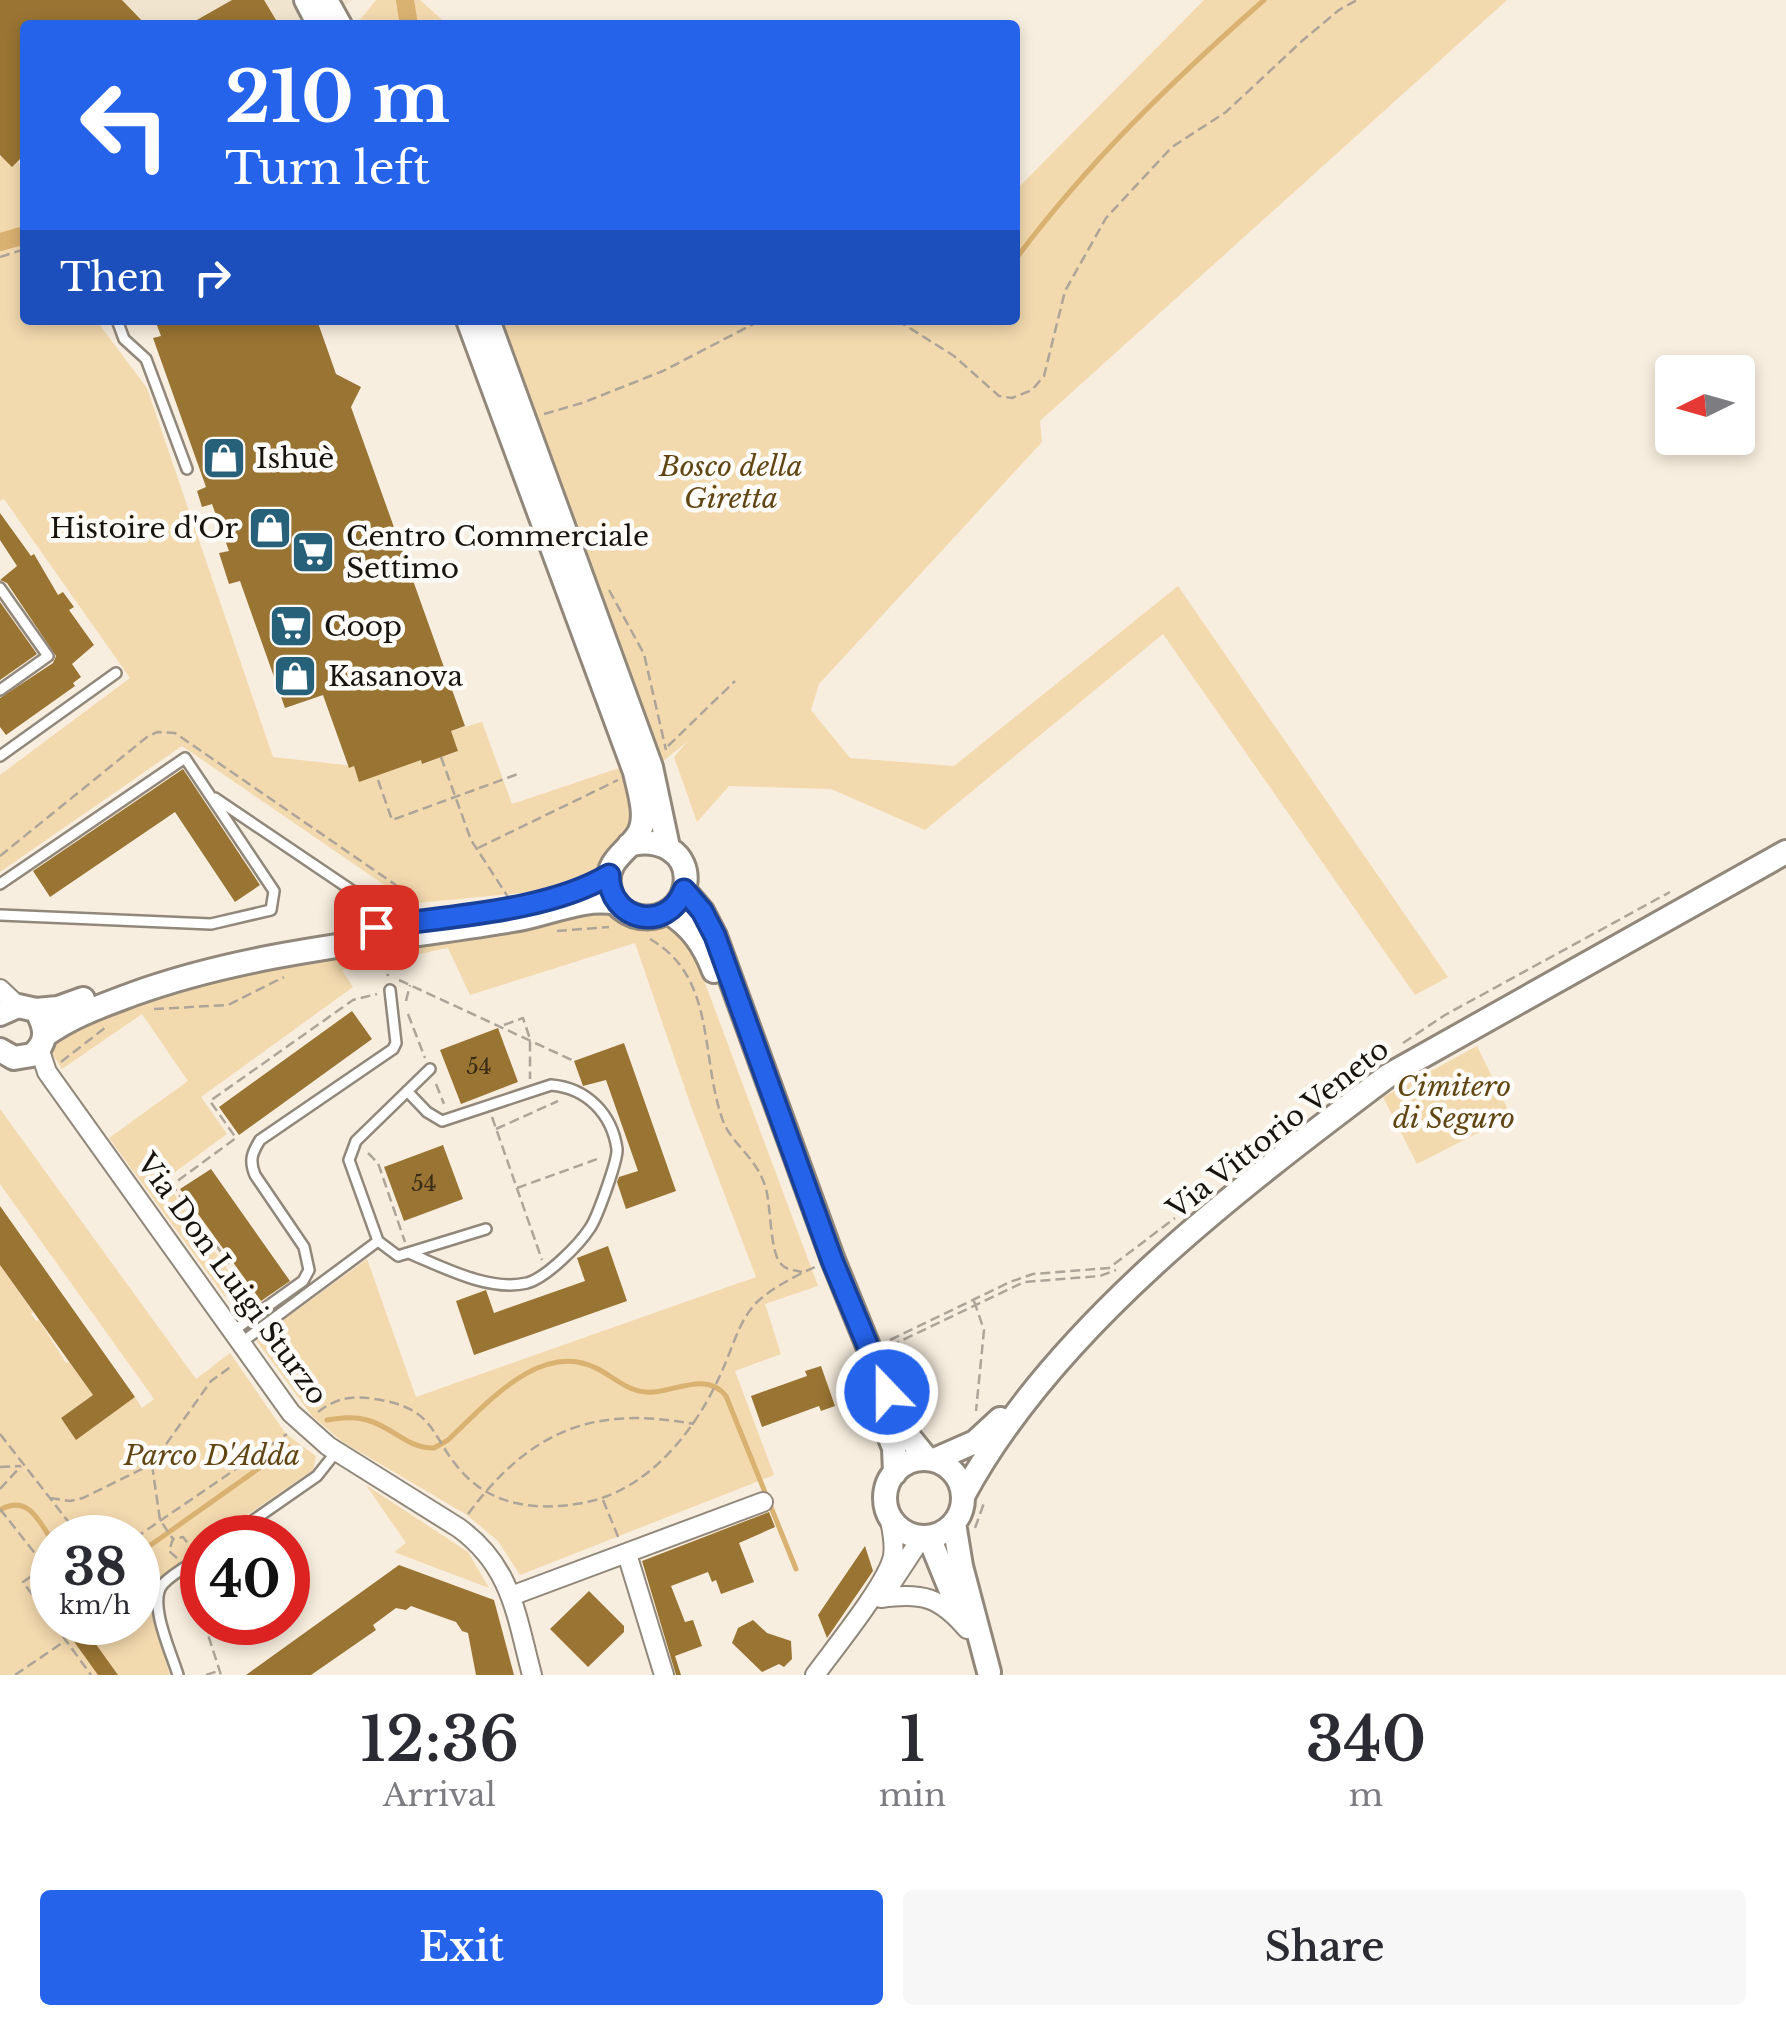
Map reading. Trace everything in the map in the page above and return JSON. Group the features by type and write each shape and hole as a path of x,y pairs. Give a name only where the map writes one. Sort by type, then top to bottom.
{"street":[{"path":"470,325 649,768 640,831 620,853 609,875 616,915"},
{"path":"481,325 521,430 549,480"},
{"path":"18,1049 97,1007 190,976 339,946 515,920 589,902 616,915 646,918 668,912 678,902 684,890 683,866 668,847 649,768 549,480 490,325"},
{"path":"629,846 642,841 668,847"},
{"name":"Via Vittorio Veneto","path":"1046,1376 1102,1313 1201,1226 1389,1074 1786,852"},
{"path":"10,1004 58,1008 168,968 244,950 512,906 586,888 609,875"},
{"path":"684,890 702,911 715,936 832,1260 901,1427 931,1460 954,1472 963,1496"},
{"path":"668,912 685,922 707,953 821,1265 894,1448 895,1472 885,1496 894,1553 891,1564 815,1675"},
{"path":"10,1004 43,1022 18,1049"},
{"name":"Via Don Luigi Sturzo","path":"18,1049 47,1072 291,1413 336,1452 458,1528 494,1560 510,1596 532,1675"},
{"path":"895,1472 906,1464 931,1460 975,1442 1046,1376"},
{"path":"890,1516 904,1532 926,1537 944,1532 961,1511 963,1496 988,1453 1046,1376"},
{"path":"510,1596 763,1502"},
{"path":"954,1522 961,1566 990,1674"},
{"path":"859,1616 881,1598 926,1537"},
{"path":"926,1537 990,1674"},
{"path":"626,1554 664,1675"},
{"path":"881,1598 908,1594 935,1600 966,1629"}],"lane":[{"path":"119,325 124,339 146,359 187,469"},
{"path":"0,588 48,656 0,690"},
{"path":"0,756 116,673"},
{"path":"0,884 185,758 274,891 271,910 211,924 0,915"},
{"path":"208,793 363,898"},
{"path":"240,1344 262,1310 303,1281 310,1270 309,1259 255,1175 250,1163 254,1151 260,1140 392,1050 396,1043 390,990"},
{"path":"430,1069 356,1141 350,1160 378,1242 398,1256 486,1229"},
{"path":"407,1091 442,1122 530,1091 551,1085 567,1086 605,1113 618,1152 590,1228 547,1274 526,1284 494,1282 459,1273 409,1252"},
{"path":"240,1344 378,1242"},
{"path":"261,1515 317,1476 336,1452"},
{"path":"178,1675 157,1598 162,1584 180,1571"}],"path":[{"path":"905,325 954,356 999,396 1012,398 1032,390 1044,376 1064,291 1106,218 1172,147 1226,112 1302,41 1357,0"},
{"path":"545,415 664,371 751,325"},
{"path":"607,585 644,654 667,746"},
{"path":"478,848 649,768 735,681"},
{"path":"441,757 471,840 512,906"},
{"path":"378,780 392,820 518,774"},
{"path":"554,932 616,915"},
{"path":"312,1416 341,1398 396,1402 419,1412 468,1478 512,1504 554,1507 602,1499 636,1480 665,1457 694,1424 711,1396 737,1336 757,1302 804,1272 784,1268 778,1260 762,1175 723,1121 698,998 685,968 668,950 645,936"},
{"path":"262,1310 172,1185 236,1138 210,1101 353,1000 390,990 386,954"},
{"path":"386,960 451,1120"},
{"path":"140,1010 228,1005 286,976"},
{"path":"393,978 574,1060"},
{"path":"405,1007 410,985"},
{"path":"502,1025 522,1018 530,1039 530,1091"},
{"path":"47,1072 110,1025"},
{"path":"496,1129 564,1100"},
{"path":"488,1106 547,1274"},
{"path":"356,1141 378,1163 409,1252"},
{"path":"517,1188 618,1152"},
{"path":"880,1351 1024,1282 1100,1276 1118,1270"},
{"path":"974,1300 984,1330 976,1419"},
{"path":"50,1498 83,1498 152,1464 240,1344"},
{"path":"458,1528 486,1490 514,1462 568,1428 634,1416 694,1424"},
{"path":"180,1558 169,1551 172,1538 160,1520 293,1430"},
{"path":"0,1434 63,1515"},
{"path":"152,1464 159,1515"},
{"path":"0,1467 22,1466"},
{"path":"0,1489 22,1466"},
{"path":"602,1499 626,1554"},
{"path":"0,1510 30,1548"},
{"path":"172,1538 180,1539"},
{"path":"15,1675 59,1645"},
{"path":"70,1645 91,1675"},
{"path":"206,1675 220,1673 211,1645"}],"shaded area":[{"path":"0,0 352,0 342,20 20,20"}],"green space":[{"path":"376,0 420,0 442,20 360,20"},
{"name":"Bosco della Giretta","path":"1204,0 1507,0 1040,421 1042,442 819,684 811,710 850,758 954,766 1178,586 1448,977 1415,995 1163,634 925,830 831,789 729,786 697,822 674,757 688,741 661,763 498,325 1020,325 1020,186"},
{"path":"16,153 20,167 20,325 100,325 147,388 273,757 354,766 359,781 416,744 423,764 457,752 451,731 482,722 512,804 625,766 636,824 595,875 540,891 397,905 396,893 182,746 0,872 0,775 130,678 4,499 0,501 0,157"},
{"path":"608,910 668,923 689,940 818,1286 765,1304 781,1354 735,1371 774,1475 520,1575 498,1541 467,1515 343,1442 312,1416 256,1340 367,1259 416,1397 756,1277 635,943 470,995 448,948 342,970 353,987 201,1097 227,1134 164,1180 240,1287 225,1297 109,1138 188,1081 142,1014 62,1069 51,1052 55,1039 70,1028 159,991 305,958"},
{"name":"Cimitero di Seguro","path":"1477,1046 1511,1116 1417,1164 1383,1097"},
{"name":"Parco D'Adda","path":"0,1109 196,1379 230,1353 286,1434 316,1456 313,1470 247,1515 180,1515 180,1564 160,1578 160,1515 30,1515 30,1645 160,1645 160,1641 170,1675 0,1675 0,1265 66,1363 93,1395 61,1418 76,1439 135,1397 142,1408 154,1399 0,1184"},
{"path":"366,1485 468,1552 489,1588 394,1552 406,1543"}],"building":[{"path":"0,0 122,0 141,20 20,20 20,159 12,167 0,155"},
{"path":"232,0 264,0 276,20 197,20"},
{"name":"Centro Commerciale Settimo","path":"157,325 319,325 336,374 361,387 351,407 465,726 451,731 458,751 359,782 354,766 349,768 323,695 285,708 240,581 229,584 219,553 229,551 212,504 202,507 197,491 206,487 153,338 161,336"},
{"path":"0,513 31,556 34,554 58,595 63,592 74,607 69,610 94,645 72,664 81,677 73,683 75,686 6,735 0,727 0,698 53,663 56,656 7,583 0,580 17,566 0,540"},
{"path":"0,602 37,654 0,680"},
{"path":"183,769 260,885 235,902 175,812 50,897 33,871"},
{"path":"352,1011 372,1039 239,1135 219,1107"},
{"path":"498,1028 518,1082 461,1104 440,1050"},
{"path":"624,1043 676,1191 626,1209 617,1182 619,1177 638,1171 606,1080 583,1086 574,1061"},
{"path":"443,1145 463,1199 404,1221 384,1167"},
{"path":"211,1169 290,1281 261,1301 180,1189"},
{"path":"0,1206 135,1397 76,1440 61,1418 93,1395 0,1265"},
{"path":"608,1246 627,1301 474,1355 456,1301 486,1290 494,1313 585,1281 577,1258"},
{"path":"821,1366 835,1406 821,1411 819,1406 762,1427 751,1396 807,1376 805,1371"},
{"path":"769,1512 775,1527 739,1543 754,1582 721,1594 708,1572 671,1586 685,1622 693,1620 702,1646 675,1656 681,1675 676,1675 642,1561"},
{"path":"865,1546 873,1571 827,1638 818,1615"},
{"path":"399,1565 494,1600 514,1675 476,1675 468,1633 456,1622 411,1606 406,1610 396,1608 373,1625 376,1630 311,1675 246,1675 288,1645 310,1645 310,1629"},
{"path":"589,1591 624,1626 624,1632 588,1667 550,1629"},
{"path":"753,1620 767,1633 791,1641 792,1659 784,1667 779,1664 762,1672 732,1643 738,1628"},
{"path":"76,1645 96,1645 118,1675 98,1675"}],"waterway":[{"path":"405,0 408,20"},
{"path":"1020,254 1133,123 1264,0"},
{"path":"0,242 20,236"},
{"path":"327,1420 367,1420 415,1445 434,1448 516,1380 556,1362 577,1362 598,1369 645,1392 710,1385 726,1396 796,1569"},
{"path":"160,1538 289,1447"},
{"path":"0,1510 18,1505 34,1515"}],"place":[{"name":"Ishuè","path":"224,458"},
{"name":"Histoire d'Or","path":"270,528"},
{"name":"Centro Commerciale Settimo","path":"313,552"},
{"name":"Coop","path":"291,626"},
{"name":"Kasanova","path":"295,676"}],"route":[{"path":"376,927 543,901 586,888 609,875 617,903 635,916 658,917 668,912 684,890 702,911 715,936 832,1260 887,1392"}]}
